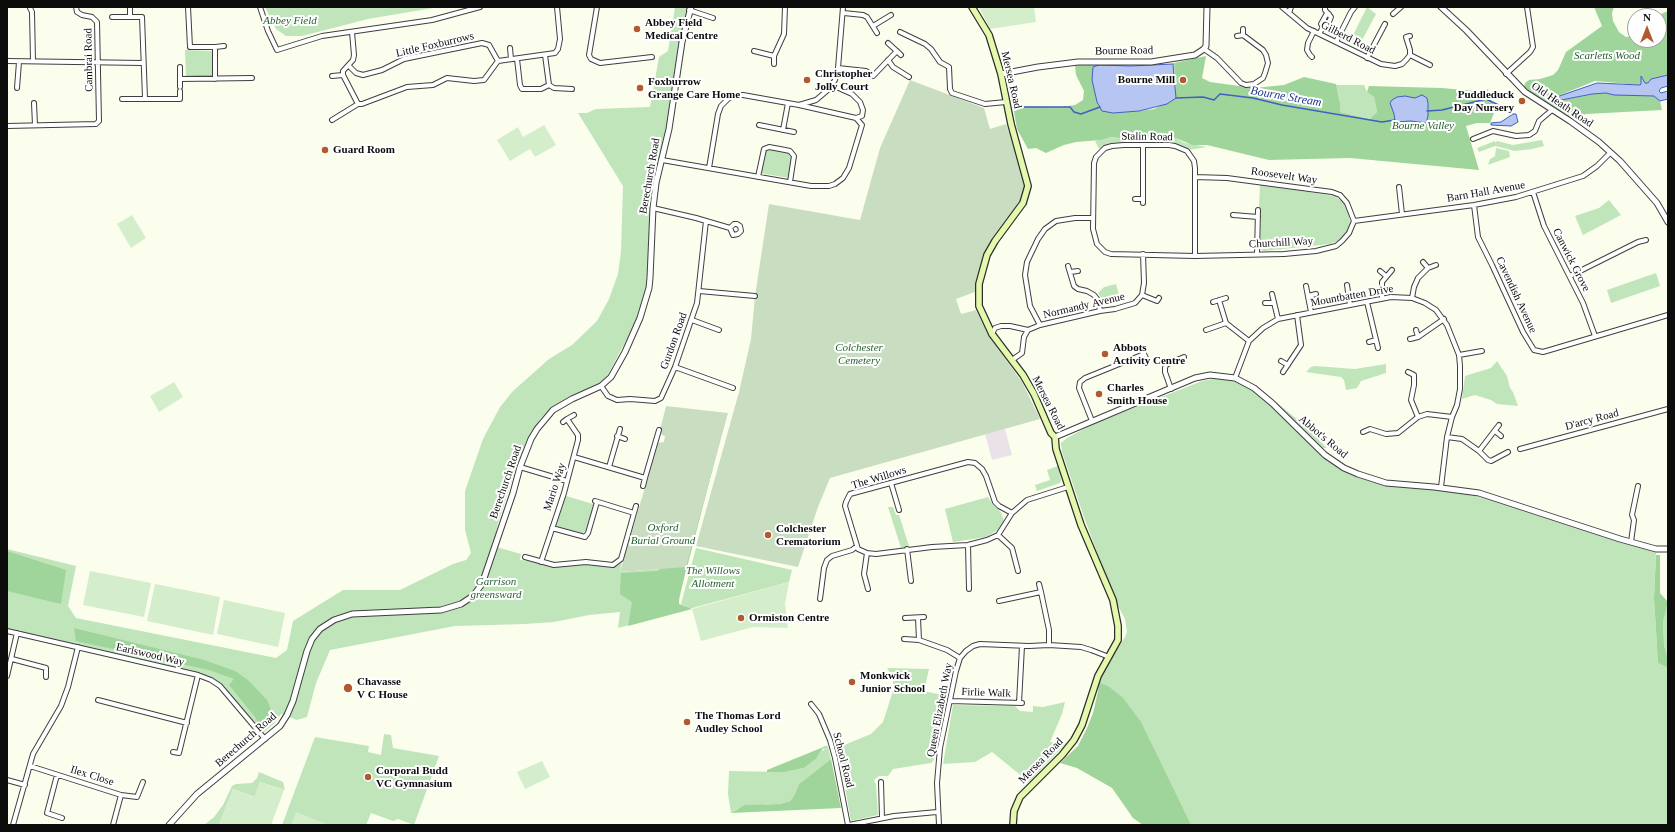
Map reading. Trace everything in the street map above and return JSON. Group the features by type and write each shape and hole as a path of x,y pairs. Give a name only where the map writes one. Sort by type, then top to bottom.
{"main road":[{"name":"Mersea Road","path":"972,7 989,35 1001,74 1011,124 1028,186 1023,203 995,241 987,256 980,278 978,301 984,319 992,334 1012,360 1034,394 1051,433 1055,437 1056,449 1068,487 1081,525 1113,600 1118,626 1118,640 1098,676 1082,725 1074,740 1062,755 1020,797 1014,811 1013,825"}],"street":[{"path":"30,7 32,12 33,61"},
{"name":"Cambrai Road","path":"34,126 96,124 98,121 97,22 92,17 82,15 78,12 76,7"},
{"path":"130,7 130,17"},
{"path":"188,7 190,47 224,46"},
{"path":"260,7 268,31 277,50 309,39 432,20 480,7"},
{"path":"332,120 349,112 358,104 368,102 407,87 433,85 446,78 474,81 484,80 498,60 517,59 555,53 558,49 560,39 557,7"},
{"path":"597,7 589,55 591,59 600,63 652,57"},
{"path":"774,64 774,56 784,34 785,7"},
{"path":"799,105 816,100 827,92 832,85 838,68 844,7"},
{"path":"1207,7 1206,46 1204,49 1217,58 1241,83 1246,85 1254,84 1263,78 1268,63 1266,55 1263,50 1243,35 1237,36"},
{"name":"Gilberd Road","path":"1282,7 1300,23 1319,34 1381,64 1395,66 1402,64 1410,55"},
{"path":"1289,12 1292,7"},
{"path":"1319,34 1323,27 1327,27 1331,17 1325,10 1325,7"},
{"path":"1336,42 1351,12 1356,7"},
{"path":"1393,14 1401,7"},
{"name":"Old Heath Road","path":"1441,7 1466,30 1506,74 1529,95 1576,126 1610,153 1640,182 1657,203 1668,222"},
{"path":"1506,74 1530,52 1533,47 1527,7"},
{"path":"690,9 713,18"},
{"name":"Berechurch Road","path":"169,825 197,794 280,726 293,701 307,651 312,639 320,629 334,620 352,614 441,610 460,604 473,596 482,584 513,493 520,467 531,439 537,429 553,410 572,399 602,386 611,377 625,352 640,318 646,299 650,278 653,208 669,129 682,42 690,9"},
{"path":"844,14 863,15 870,20 878,33"},
{"path":"873,26 891,15"},
{"path":"112,17 142,17 144,98"},
{"path":"1367,58 1385,24"},
{"path":"1243,29 1243,35"},
{"path":"1312,56 1307,50 1308,43 1314,31"},
{"path":"343,74 343,71 349,66 354,54 352,32"},
{"path":"900,32 925,44 931,49 940,62 950,67 950,89 952,93 985,104 1006,102"},
{"path":"1410,36 1406,37 1410,55 1430,65"},
{"name":"Little Foxburrows","path":"349,66 356,73 363,75 382,70 404,59 482,43 490,45 498,60"},
{"path":"888,43 901,55"},
{"path":"215,47 215,79"},
{"path":"510,48 511,59"},
{"name":"Bourne Road","path":"1001,74 1038,67 1078,62 1140,62 1170,60 1195,54 1204,49"},
{"path":"754,51 774,56"},
{"path":"838,68 866,71 873,76 897,51"},
{"path":"545,55 549,85"},
{"path":"517,59 522,89 541,89 549,85"},
{"path":"888,60 892,67 909,76"},
{"path":"7,62 143,63"},
{"path":"17,88 19,62"},
{"path":"122,98 180,99 180,67"},
{"path":"343,74 358,104"},
{"path":"332,76 343,74"},
{"path":"180,79 252,78"},
{"path":"1263,78 1268,81"},
{"path":"549,85 554,88 566,86 572,89"},
{"path":"709,168 718,114 726,101 732,97 743,95 799,105 856,118 862,116 863,110 860,102 852,94 832,85"},
{"path":"816,100 817,110"},
{"path":"7,126 34,126 34,103"},
{"path":"783,130 788,103"},
{"path":"1473,139 1493,131 1516,136 1529,135 1535,131 1539,121 1552,110"},
{"path":"662,160 820,187 828,186 843,178 849,168 862,126 856,118"},
{"path":"759,126 794,132"},
{"path":"1135,199 1143,201 1143,145"},
{"name":"Stalin Road","path":"1143,145 1175,146 1187,151 1194,161 1196,256 1111,254 1105,252 1097,244 1094,238 1093,171 1096,157 1105,148 1112,146 1143,145"},
{"path":"758,177 762,153 765,148 768,147 789,150 794,156 790,182"},
{"name":"Barn Hall Avenue","path":"1354,221 1474,205 1533,192 1582,176 1597,166 1610,153"},
{"name":"Roosevelt Way","path":"1195,177 1227,178 1332,192 1340,195 1347,202 1354,221"},
{"path":"1399,187 1402,214"},
{"name":"Canwick Grove","path":"1533,192 1544,226 1583,302 1595,336"},
{"name":"Cavendish Avenue","path":"1474,205 1478,237 1523,332 1534,350 1543,352 1668,314"},
{"path":"653,208 730,228"},
{"path":"1257,254 1258,210"},
{"path":"1232,215 1258,216"},
{"path":"1040,325 1030,306 1025,275 1026,262 1044,229 1056,221 1075,218 1093,218"},
{"name":"Gurdon Road","path":"602,386 608,396 616,400 631,399 655,401 661,398 692,320 699,291 706,221"},
{"name":"Churchill Way","path":"1196,256 1316,251 1336,246 1346,237 1354,221"},
{"path":"1570,276 1638,242 1646,240"},
{"path":"1144,254 1142,295 1157,301"},
{"path":"1423,262 1428,268"},
{"path":"1412,298 1414,287 1418,278 1428,268 1436,265"},
{"path":"1068,266 1074,286 1078,289 1090,292 1096,298 1100,311"},
{"path":"1382,299 1382,282 1392,270"},
{"path":"1070,272 1078,271"},
{"path":"1380,271 1386,276"},
{"path":"1347,285 1350,305"},
{"path":"1306,286 1311,312"},
{"path":"699,291 754,296"},
{"path":"1272,294 1272,303 1278,319"},
{"path":"1308,296 1316,294"},
{"name":"Normandy Avenue","path":"1028,330 1040,325 1131,305 1139,300 1142,295"},
{"name":"Mountbatten Drive","path":"1235,378 1249,341 1263,328 1278,319 1400,296 1412,298 1432,307 1444,319 1450,330 1458,355 1460,389 1457,405 1447,437 1441,487"},
{"path":"1213,302 1226,298"},
{"path":"1219,300 1226,323 1249,341"},
{"path":"1367,302 1378,348"},
{"path":"1265,303 1272,303"},
{"path":"1283,372 1301,344 1297,315"},
{"path":"1410,340 1418,337 1444,319"},
{"path":"692,320 719,330"},
{"path":"1206,330 1226,323"},
{"path":"992,334 995,328 1001,326 1010,326 1028,330 1024,337 1022,353 1012,360"},
{"path":"1416,330 1418,337"},
{"path":"1369,342 1376,340"},
{"path":"1458,355 1475,354 1482,351"},
{"path":"1092,421 1079,388 1080,382 1085,378 1144,354 1146,358"},
{"path":"1171,389 1165,372 1166,365 1184,357"},
{"path":"1281,361 1288,365"},
{"path":"674,367 733,388"},
{"path":"1408,372 1414,375"},
{"path":"1414,375 1418,372"},
{"name":"Abbot's Road","path":"1055,437 1195,378 1216,375 1235,378 1254,388 1272,403 1320,450 1351,472 1386,483 1466,490 1631,542 1656,549 1668,549"},
{"path":"1414,375 1411,400 1418,418"},
{"name":"D'arcy Road","path":"1520,449 1668,409"},
{"path":"1363,432 1370,429 1392,434 1403,430 1418,418 1427,414 1452,417"},
{"path":"562,422 574,415"},
{"name":"Mario Way","path":"542,562 574,457 578,435 567,419"},
{"path":"1369,423 1370,429"},
{"path":"1479,451 1499,425"},
{"path":"609,467 620,429"},
{"path":"643,486 660,438 659,430"},
{"path":"1495,431 1501,436"},
{"path":"617,436 625,439"},
{"path":"1447,437 1462,439 1491,461 1508,452"},
{"path":"1499,449 1502,455"},
{"path":"574,457 645,478"},
{"name":"The Willows","path":"857,546 845,506 850,494 968,462 975,464 982,469 995,502 1012,513"},
{"path":"520,467 567,481"},
{"path":"891,483 898,510"},
{"path":"1631,542 1634,520 1632,515 1638,486"},
{"path":"820,599 825,563 829,558 852,550 857,546 858,549 867,553 876,554 968,545 987,540 998,535 1012,513 1027,500 1068,487"},
{"path":"552,528 585,536 588,534 596,502 634,513"},
{"path":"890,504 896,502"},
{"path":"524,557 554,565 586,562 613,565 621,559 636,506"},
{"path":"998,535 1012,548 1018,571"},
{"path":"968,545 966,582 969,589"},
{"path":"907,550 912,574 911,581"},
{"path":"867,553 864,574 868,589"},
{"path":"1010,563 1015,561"},
{"path":"1039,584 1049,630 1050,645"},
{"path":"816,585 821,586"},
{"path":"999,601 1041,592"},
{"path":"905,618 924,617"},
{"path":"918,618 919,640"},
{"name":"Earlswood Way","path":"7,631 198,675 211,680 220,686 265,739"},
{"path":"7,676 17,633"},
{"path":"904,639 919,640 947,650 960,658"},
{"name":"Queen Elizabeth Way","path":"939,825 937,812 938,765 960,658 966,651 973,646 980,644 1022,646 1050,645 1081,647 1109,657"},
{"name":"Firlie Walk","path":"950,701 1020,703 1022,646"},
{"path":"13,825 37,746 61,706 68,687 78,647"},
{"path":"12,659 46,668 46,677"},
{"path":"174,752 179,753 198,675"},
{"path":"98,700 187,723"},
{"name":"School Road","path":"811,704 820,714 830,740 848,825"},
{"name":"Ilex Close","path":"30,766 121,794 137,797 142,782"},
{"name":"Ilex Close","path":"57,775 47,813 62,818"},
{"path":"7,780 25,785"},
{"path":"881,782 882,818"},
{"name":"Ilex Close","path":"113,825 121,794"},
{"path":"848,825 882,818 937,812"}],"shaded area":[{"path":"1005,429 1012,455 992,460 985,434"}],"green space":[{"name":"Abbey Field","path":"265,7 439,7 368,19 302,36 286,36 276,29"},
{"path":"675,7 688,7 678,52 668,120 659,160 649,277 643,303 634,326 607,376 601,382 587,390 572,395 552,407 541,418 534,429 516,468 498,523 493,546 521,554 520,560 533,561 553,567 586,564 615,567 622,563 620,572 686,567 679,604 687,607 681,604 696,548 792,570 789,582 618,628 620,612 589,615 554,622 455,626 330,650 316,683 307,717 297,720 281,714 275,723 263,733 222,685 212,678 201,674 7,629 7,549 76,566 68,606 76,618 276,658 287,650 293,621 343,590 400,590 453,564 466,560 471,553 465,530 465,491 483,439 500,407 513,391 549,359 572,345 597,321 609,299 618,274 621,251 623,186 578,113 587,113 596,109 650,107 659,57 668,51"},
{"path":"979,7 1034,7 1036,22 990,29"},
{"path":"1367,7 1376,14 1361,42 1356,40 1349,43"},
{"name":"Scarletts Wood","path":"1594,7 1614,7 1612,13 1613,21 1619,32 1627,37 1627,48 1667,48 1668,11 1668,75 1651,79 1648,83 1645,83 1641,76 1641,85 1595,81 1548,100 1552,102 1592,94 1606,93 1614,95 1647,95 1654,96 1660,101 1662,110 1586,114 1572,118 1524,87 1525,83 1529,80 1540,79 1553,75 1558,70 1566,52 1602,26"},
{"path":"185,50 212,51 212,77 186,77"},
{"name":"Bourne Valley","path":"1206,56 1202,78 1210,82 1254,88 1284,85 1304,77 1336,84 1340,103 1340,112 1370,119 1377,112 1374,97 1367,92 1369,86 1442,88 1485,92 1488,89 1490,101 1497,106 1490,123 1477,123 1466,126 1479,170 1350,158 1269,160 1207,145 1192,145 1176,138 1141,133 1132,134 1132,137 1111,137 1101,140 1076,142 1064,145 1046,153 1036,148 1028,149 1017,129 1013,106 1061,107 1075,105 1083,100 1084,91 1076,75 1075,65 1099,65 1113,113 1154,109 1176,98 1174,63"},
{"name":"Colchester Cemetery","path":"910,80 984,108 990,129 1006,124 1022,169 1025,183 1023,196 986,251 975,292 956,299 961,314 976,310 987,333 1022,382 1040,419 830,478 818,507 798,567 696,546 739,392 751,339 755,296 769,204 860,220 880,148"},
{"path":"1336,85 1364,85 1367,92 1374,97 1377,112 1371,119 1340,112 1340,102"},
{"path":"544,125 556,145 535,157 530,149 510,161 497,140 518,127 523,137"},
{"path":"1141,133 1176,138 1185,143 1207,147 1189,150 1180,145 1156,143 1156,139 1126,140 1125,142 1110,144 1099,149 1095,141 1111,137 1132,137 1132,134"},
{"path":"1542,140 1544,146 1532,149 1515,151 1495,146 1479,152 1477,148 1495,141 1495,143 1497,141 1513,145"},
{"path":"769,148 791,152 793,159 790,167 789,178 760,173 764,162 765,150"},
{"path":"1496,148 1509,151 1510,157 1488,165 1490,159 1495,156"},
{"path":"1260,184 1335,196 1345,204 1348,210 1350,222 1348,231 1342,239 1330,244 1262,250 1260,248"},
{"path":"1609,200 1621,215 1583,235 1575,216 1599,208"},
{"path":"132,215 146,238 131,248 117,224"},
{"path":"1656,273 1660,286 1611,303 1607,290"},
{"path":"1116,284 1120,298 1103,305 1102,299 1098,293 1104,287"},
{"path":"1497,361 1507,376 1510,388 1518,406 1497,404 1491,400 1475,395 1462,399 1465,376 1491,368"},
{"path":"1386,364 1386,373 1361,381 1357,388 1346,390 1344,380 1341,377 1306,372 1311,367 1315,366 1355,369"},
{"path":"1217,378 1239,382 1256,392 1309,442 1357,476 1383,484 1465,494 1488,499 1656,552 1654,598 1658,663 1668,668 1668,825 1146,825 1114,783 1097,681 1125,637 1127,632 1125,619 1116,602 1085,520 1062,452 1061,443 1067,438 1093,424 1202,381"},
{"path":"174,382 183,397 159,412 150,396"},
{"path":"1276,402 1303,424 1327,448 1321,448 1274,403"},
{"name":"Oxford Burial Ground","path":"666,406 728,413 686,567 620,572 658,443 664,442 665,436 662,435 660,430"},
{"path":"721,437 679,598 679,604 692,609 628,626 632,602 620,594 621,573 658,571 669,560"},
{"path":"1058,466 1061,480 1060,483 1037,491 1035,485 1050,480 1047,470"},
{"path":"566,496 593,504 594,508 587,530 580,535 558,528 555,522 562,497"},
{"path":"988,497 994,506 1001,512 1004,521 998,530 986,537 953,542 945,509"},
{"path":"888,507 893,507 896,515 899,515 909,546 901,548"},
{"path":"7,551 66,570 61,604 7,591"},
{"path":"1656,555 1660,555 1660,593 1668,602 1663,621 1664,645 1668,659 1668,668 1658,663 1654,598"},
{"path":"90,571 151,583 144,617 83,605"},
{"name":"Ormiston Centre","path":"789,582 785,604 788,628 753,627 701,641 692,609"},
{"path":"155,584 220,597 213,635 147,621"},
{"path":"224,600 285,613 278,647 217,634"},
{"path":"1668,602 1668,659 1664,645 1663,621 1664,612"},
{"path":"74,628 204,660 235,671 248,680 267,700 275,720 273,723 260,727 255,717 229,685 234,679 209,670 76,641"},
{"path":"887,668 929,669 924,691 946,696 934,760 931,763 893,769 888,776 879,776 874,781 876,784 878,815 851,821 840,759 836,750 837,748 871,734 883,722 893,691 893,679"},
{"path":"1100,683 1108,686 1123,698 1141,722 1191,825 1143,825 1133,818 1112,788 1077,768 1060,763 1078,746 1087,728 1093,713"},
{"path":"1065,702 1062,714 1050,742 1066,743 1029,782 992,752 975,762 943,764 953,705 1015,706 1020,711 1033,712 1033,706 1043,707"},
{"name":"Corporal Budd VC Gymnasium","path":"384,734 391,735 393,748 439,756 414,825 398,819 393,821 371,813 366,825 282,825 315,737 369,746 368,752 381,755"},
{"path":"826,746 828,747 822,749 816,759 804,768 785,772 767,772 767,770"},
{"path":"828,747 831,759 799,784 790,801 780,804 768,804 737,809 731,813 728,794 729,771 785,772 804,768 816,759 822,749 824,751 824,749"},
{"path":"831,759 841,808 731,813 745,805 780,804 790,801 799,784"},
{"path":"542,761 550,777 525,789 517,772"},
{"path":"259,772 283,782 285,790 260,782 255,797 233,789 219,825 204,825 214,817 223,805 232,786 236,784 252,783 257,778"},
{"path":"260,782 284,790 271,825 219,825 233,789 254,797"},
{"path":"296,812 329,825 291,825"}],"water":[{"path":"1173,64 1176,98 1167,104 1139,111 1113,113 1102,111 1097,102 1092,80 1093,67 1099,65 1131,66"},
{"path":"1668,75 1668,86 1661,88 1659,91 1661,93 1668,91 1668,99 1660,101 1654,96 1614,95 1606,93 1592,94 1551,102 1548,100 1597,83 1640,85 1641,76 1645,83 1648,83 1651,79"},
{"path":"1422,95 1427,98 1428,103 1428,116 1426,123 1411,121 1395,122 1390,103 1392,100 1397,97 1405,96 1415,98"},
{"path":"1513,114 1516,114 1518,122 1511,126 1491,125 1491,123 1501,122"}],"waterway":[{"name":"Bourne Stream","path":"1176,98 1203,97 1214,100 1220,94 1253,98 1282,105 1382,122 1395,120"},
{"name":"Bourne Stream","path":"1427,111 1442,110 1486,99 1507,109"},
{"name":"Bourne Stream","path":"1013,107 1070,107 1074,112 1081,114 1100,107"}],"place":[{"name":"Abbey Field Medical Centre","path":"637,29"},
{"name":"Christopher Jolly Court","path":"807,80"},
{"name":"Bourne Mill","path":"1183,80"},
{"name":"Foxburrow Grange Care Home","path":"640,88"},
{"name":"Puddleduck Day Nursery","path":"1522,101"},
{"name":"Guard Room","path":"325,150"},
{"name":"Abbots Activity Centre","path":"1105,354"},
{"name":"Charles Smith House","path":"1099,394"},
{"name":"Colchester Crematorium","path":"768,535"},
{"name":"Ormiston Centre","path":"741,618"},
{"name":"Monkwick Junior School","path":"852,682"},
{"name":"Chavasse V C House","path":"348,688"},
{"name":"The Thomas Lord Audley School","path":"687,722"},
{"name":"Corporal Budd VC Gymnasium","path":"368,777"}],"park label":[{"name":"The Willows Allotment","path":"713,577"},
{"name":"Garrison greensward","path":"496,588"}]}
